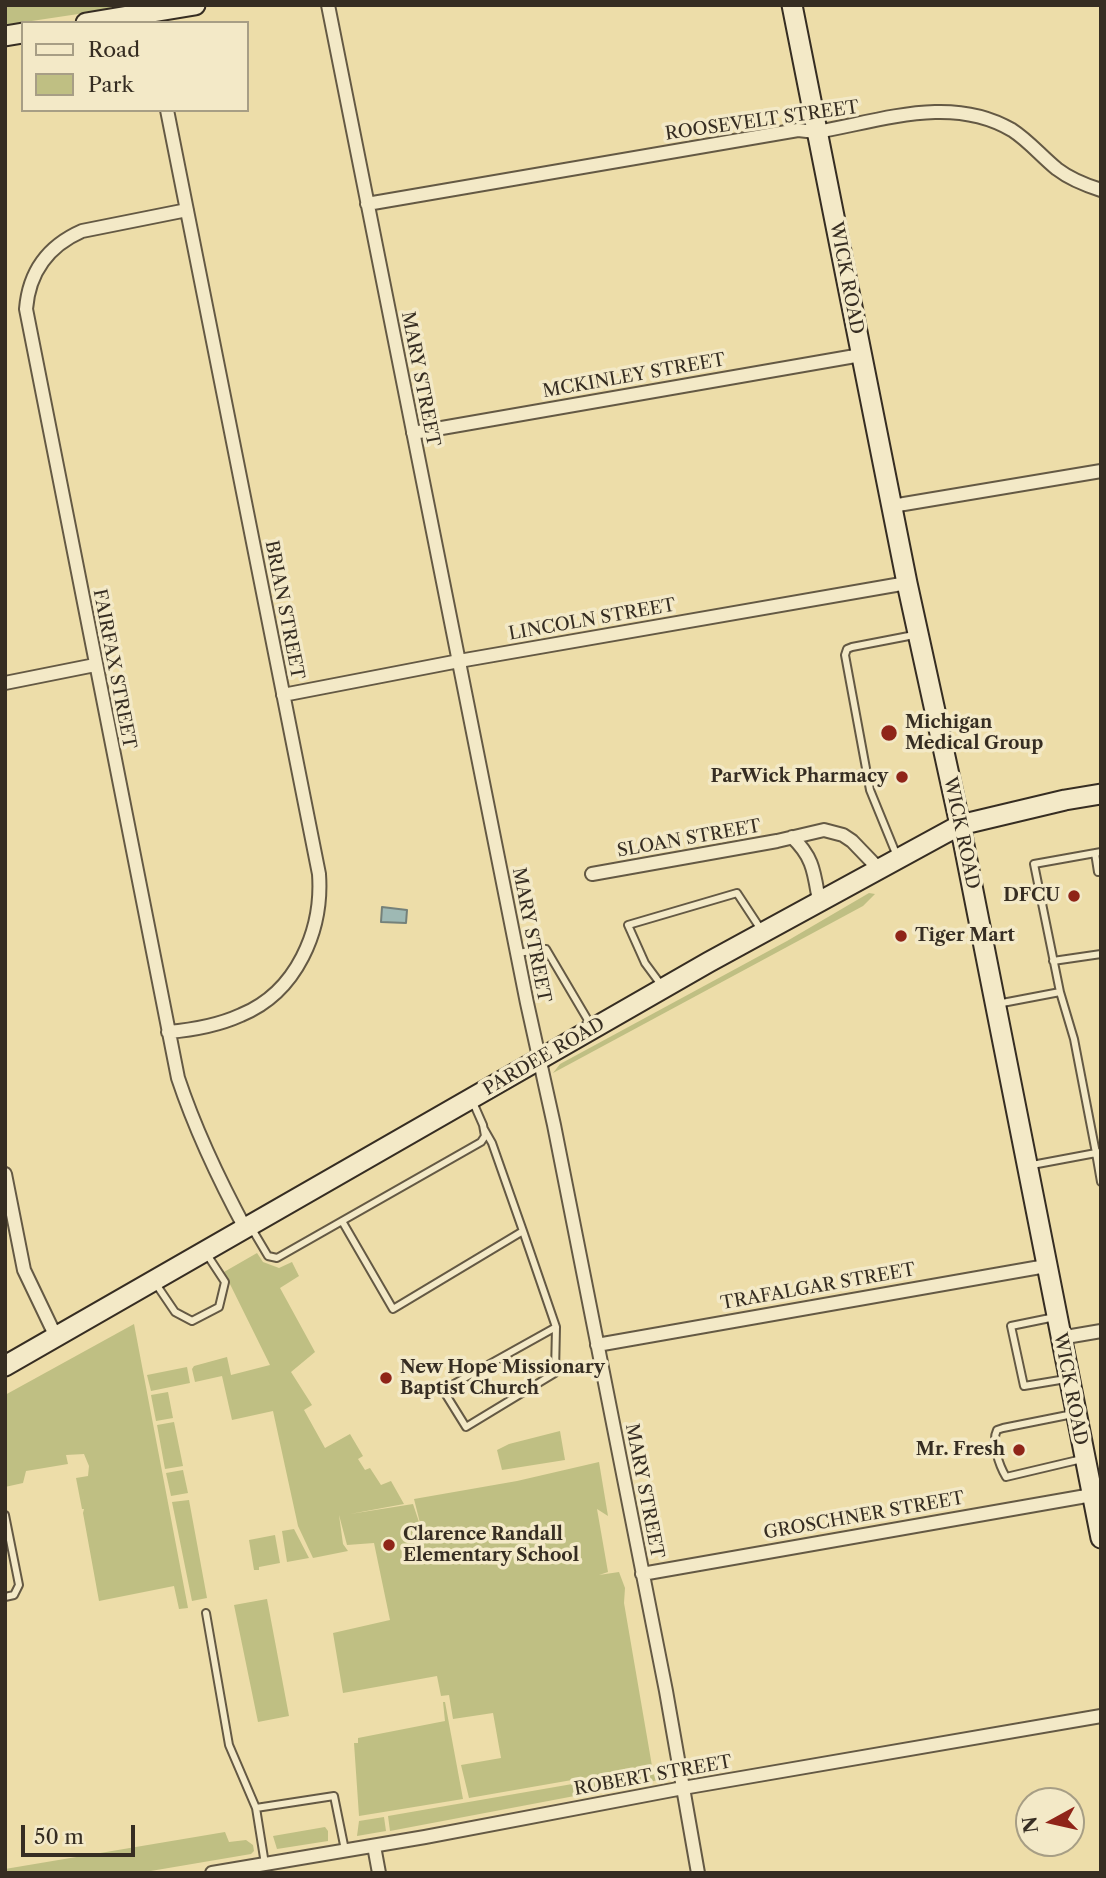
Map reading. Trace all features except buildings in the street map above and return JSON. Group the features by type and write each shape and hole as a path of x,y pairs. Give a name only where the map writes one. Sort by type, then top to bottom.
{"street":[{"path":"111,21 149,18 195,5"},
{"name":"MARY STREET","path":"328,5 666,1691 698,1873"},
{"name":"WICK ROAD","path":"792,5 907,583 960,825 1100,1531"},
{"name":"ROOSEVELT STREET","path":"367,204 798,130 817,132 930,111 968,113 990,120 1027,141 1056,168 1101,190"},
{"name":"BRIAN STREET","path":"167,112 318,873 319,907 312,936 292,974 276,992 242,1015 218,1023 168,1032"},
{"name":"FAIRFAX STREET","path":"187,209 82,231 54,247 33,276 27,294 27,321 178,1079 213,1170 248,1228"},
{"name":"MCKINLEY STREET","path":"413,433 861,355"},
{"path":"892,506 1101,471"},
{"name":"LINCOLN STREET","path":"283,695 907,583"},
{"path":"5,682 95,665"},
{"name":"PARDEE ROAD","path":"5,1366 57,1339 593,1029 878,868 960,825 1101,794"},
{"name":"SLOAN STREET","path":"592,874 813,831 832,831 852,841 878,868"},
{"path":"792,837 806,850 812,862 819,901"},
{"path":"5,1174 24,1270 57,1339"},
{"name":"TRAFALGAR STREET","path":"597,1345 1046,1266"},
{"path":"1060,1338 1101,1331"},
{"name":"GROSCHNER STREET","path":"642,1574 1092,1495"},
{"name":"ROBERT STREET","path":"212,1873 1101,1716"},
{"path":"374,1846 379,1873"}],"lane":[{"path":"897,858 870,790 845,655 847,649 852,647 919,634"},
{"path":"1098,872 1098,852 1034,864 1053,961 1074,1039 1098,1152 1101,1182"},
{"path":"664,989 645,963 628,925 737,893 763,933"},
{"path":"517,953 546,949 593,1029"},
{"path":"1053,961 1101,954"},
{"path":"995,1005 1060,992"},
{"path":"471,1099 492,1143 556,1326 555,1373 466,1427 443,1390 556,1326"},
{"path":"248,1228 268,1256 276,1258 481,1142 485,1136 484,1129"},
{"path":"1026,1166 1098,1152"},
{"path":"342,1221 393,1308 523,1231"},
{"path":"155,1282 176,1312 192,1321 219,1307 225,1282 205,1253"},
{"path":"1056,1317 1011,1326 1024,1387 1068,1378"},
{"path":"1075,1413 1003,1428 997,1430 994,1436 1000,1466 1006,1477 1084,1458"},
{"path":"5,1515 19,1585 14,1595 5,1597"},
{"path":"206,1613 229,1745 256,1808 265,1864"},
{"path":"256,1808 334,1796 345,1850"}],"green space":[{"path":"5,5 125,5 125,7 5,25"},
{"path":"869,893 875,894 863,906 553,1073 560,1064 787,941"},
{"path":"257,1253 263,1262 279,1268 292,1262 299,1276 280,1288 315,1352 291,1372 312,1405 304,1410 325,1448 350,1434 363,1456 358,1459 365,1470 370,1468 381,1485 391,1481 404,1504 350,1514 413,1504 422,1531 414,1499 517,1481 599,1462 608,1516 597,1509 608,1572 599,1575 619,1572 625,1588 624,1603 652,1766 469,1798 461,1765 501,1758 493,1713 453,1719 449,1695 441,1696 437,1676 343,1693 333,1633 390,1620 374,1543 347,1545 339,1515 343,1544 348,1551 313,1558 298,1526 273,1411 232,1420 222,1376 195,1382 192,1369 194,1366 227,1357 231,1375 270,1365 224,1272"},
{"path":"134,1324 188,1608 179,1609 174,1586 99,1601 84,1509 76,1478 88,1476 89,1466 84,1454 66,1455 68,1464 26,1471 23,1483 5,1487 5,1395"},
{"path":"187,1367 190,1383 151,1391 147,1375"},
{"path":"168,1392 173,1418 156,1421 151,1395"},
{"path":"174,1422 183,1466 165,1469 157,1425"},
{"path":"560,1431 565,1460 502,1470 497,1450 509,1444"},
{"path":"183,1470 188,1493 171,1496 166,1473"},
{"path":"189,1500 207,1598 192,1601 172,1502"},
{"path":"294,1529 309,1558 287,1562 282,1531"},
{"path":"275,1535 280,1563 254,1570 249,1540"},
{"path":"267,1599 289,1716 258,1722 234,1605"},
{"path":"443,1702 463,1799 359,1816 354,1743 358,1743 358,1738 445,1721"},
{"path":"653,1770 659,1780 390,1831 388,1816"},
{"path":"384,1817 386,1831 357,1836 359,1821"},
{"path":"325,1827 328,1841 277,1849 273,1836"},
{"path":"225,1832 229,1842 246,1840 253,1845 254,1851 251,1854 139,1873 5,1873 5,1869"}],"water":[{"path":"382,907 407,910 406,923 381,922"}],"place":[{"name":"Michigan Medical Group","path":"889,733"},
{"name":"ParWick Pharmacy","path":"902,777"},
{"name":"DFCU","path":"1074,896"},
{"name":"Tiger Mart","path":"901,936"},
{"name":"New Hope Missionary Baptist Church","path":"386,1378"},
{"name":"Mr. Fresh","path":"1019,1450"},
{"name":"Clarence Randall Elementary School","path":"389,1545"}]}
